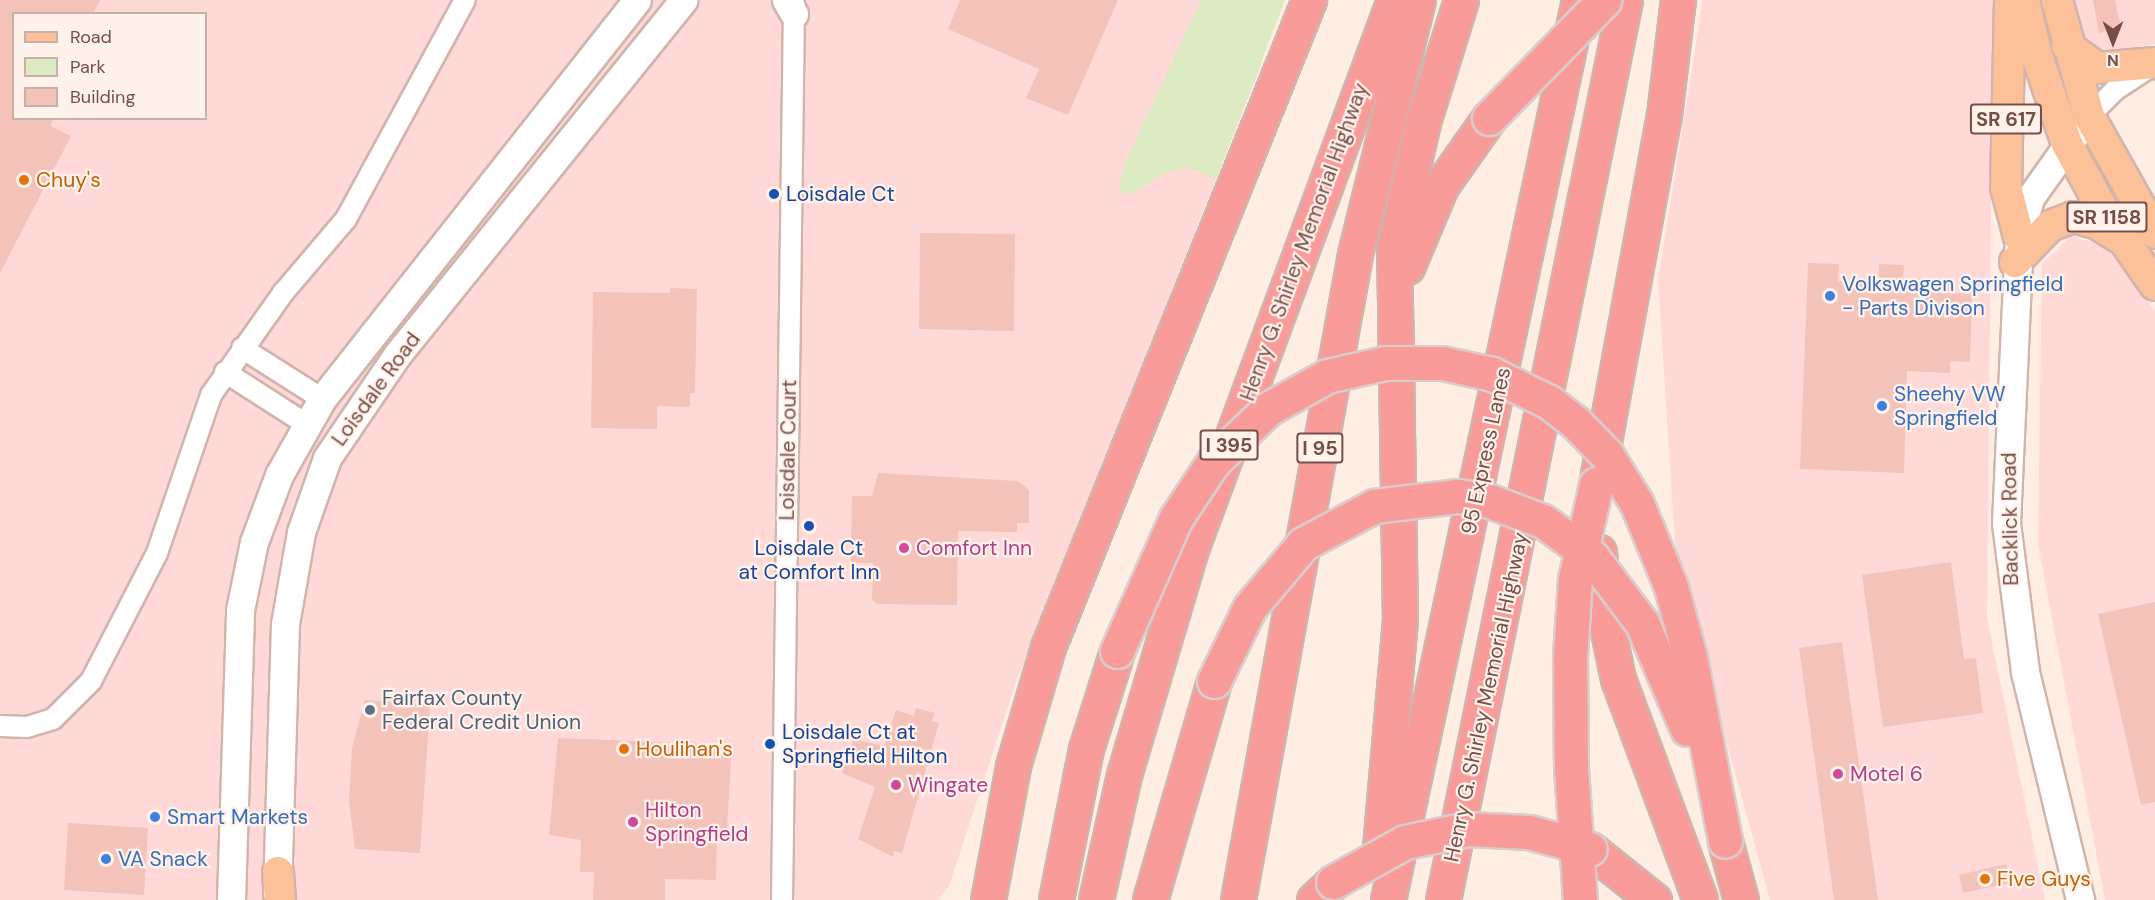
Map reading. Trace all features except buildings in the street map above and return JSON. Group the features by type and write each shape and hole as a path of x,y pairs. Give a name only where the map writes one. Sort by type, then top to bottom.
{"highway":[{"path":"988,900 1013,766 1048,647 1309,0"},
{"name":"Henry G. Shirley Memorial Highway","path":"1096,900 1130,754 1191,549 1394,0"},
{"name":"I 95","path":"1238,900 1355,254 1418,0"},
{"path":"1374,900 1399,632 1393,330 1401,209 1461,0"},
{"name":"Henry G. Shirley Memorial Highway","path":"1443,900 1625,0"},
{"path":"1580,900 1570,656 1575,579 1596,484 1660,138 1678,0"},
{"path":"1393,330 1426,212 1458,155 1585,1"},
{"name":"95 Express Lanes","path":"1388,900 1585,1"},
{"path":"1056,900 1086,749 1117,651 1157,555 1196,486 1239,433 1268,409 1327,376 1385,363 1442,363 1492,374 1549,402 1575,422 1607,455 1637,504 1671,587 1687,647 1725,842"},
{"path":"1596,484 1604,612 1618,679 1700,900"},
{"path":"1150,900 1215,681 1233,637 1267,582 1326,528 1374,506 1430,496 1467,497 1513,508 1568,537 1631,603 1675,695 1725,842 1741,900"},
{"path":"1171,900 1178,808"},
{"path":"1323,891 1405,842 1468,829 1528,832 1590,849 1654,900"}],"main road":[{"name":"Loisdale Road","path":"231,900 233,735 244,584 264,510 306,424 322,399 638,0"},
{"name":"SR 617","path":"2010,0 2006,187 2017,249"},
{"name":"SR 1158","path":"2024,0 2036,53 2067,144 2124,242 2155,285"},
{"path":"2057,0 2067,46 2089,116"},
{"name":"Loisdale Road","path":"278,891 285,624 303,524 327,458 398,355 683,5"},
{"path":"2067,46 2097,68 2155,64"},
{"name":"Backlick Road","path":"2080,900 2025,672 2010,584 2006,524 2017,249 2030,198 2089,116"},
{"name":"SR 1158","path":"2089,116 2155,233"},
{"path":"2017,249 2050,226 2073,217 2096,223 2124,242"}],"street":[{"path":"0,726 27,727 53,719 86,689 157,553 205,409 225,372 346,219 465,0"},
{"name":"Loisdale Court","path":"782,900 791,5"},
{"path":"2089,116 2120,86 2155,64"},
{"path":"242,348 322,399"},
{"path":"225,372 306,424"}],"shaded area":[{"path":"0,0 1275,0 1260,68 1016,682 949,886 938,900 0,900"},
{"path":"1703,0 1993,0 1987,618 2045,900 1770,900 1676,558 1658,280"},
{"path":"2074,0 2155,0 2155,44 2090,54"},
{"path":"2071,236 2106,246 2155,311 2155,900 2105,900 2038,544 2042,264"}],"green space":[{"path":"1201,0 1285,0 1216,179 1186,167 1163,174 1134,193 1118,194 1125,163"}],"place":[{"name":"Chuy's","path":"24,180"},
{"name":"Loisdale Ct","path":"774,194"},
{"name":"Volkswagen Springfield - Parts Divison","path":"1830,296"},
{"name":"Sheehy VW Springfield","path":"1882,406"},
{"name":"Loisdale Ct at Comfort Inn","path":"809,526"},
{"name":"Comfort Inn","path":"904,548"},
{"name":"Fairfax County Federal Credit Union","path":"370,710"},
{"name":"Loisdale Ct at Springfield Hilton","path":"770,744"},
{"name":"Houlihan's","path":"624,749"},
{"name":"Motel 6","path":"1838,774"},
{"name":"Wingate","path":"896,785"},
{"name":"Smart Markets","path":"155,817"},
{"name":"Hilton Springfield","path":"633,822"},
{"name":"VA Snack","path":"106,859"},
{"name":"Five Guys","path":"1985,879"}]}
